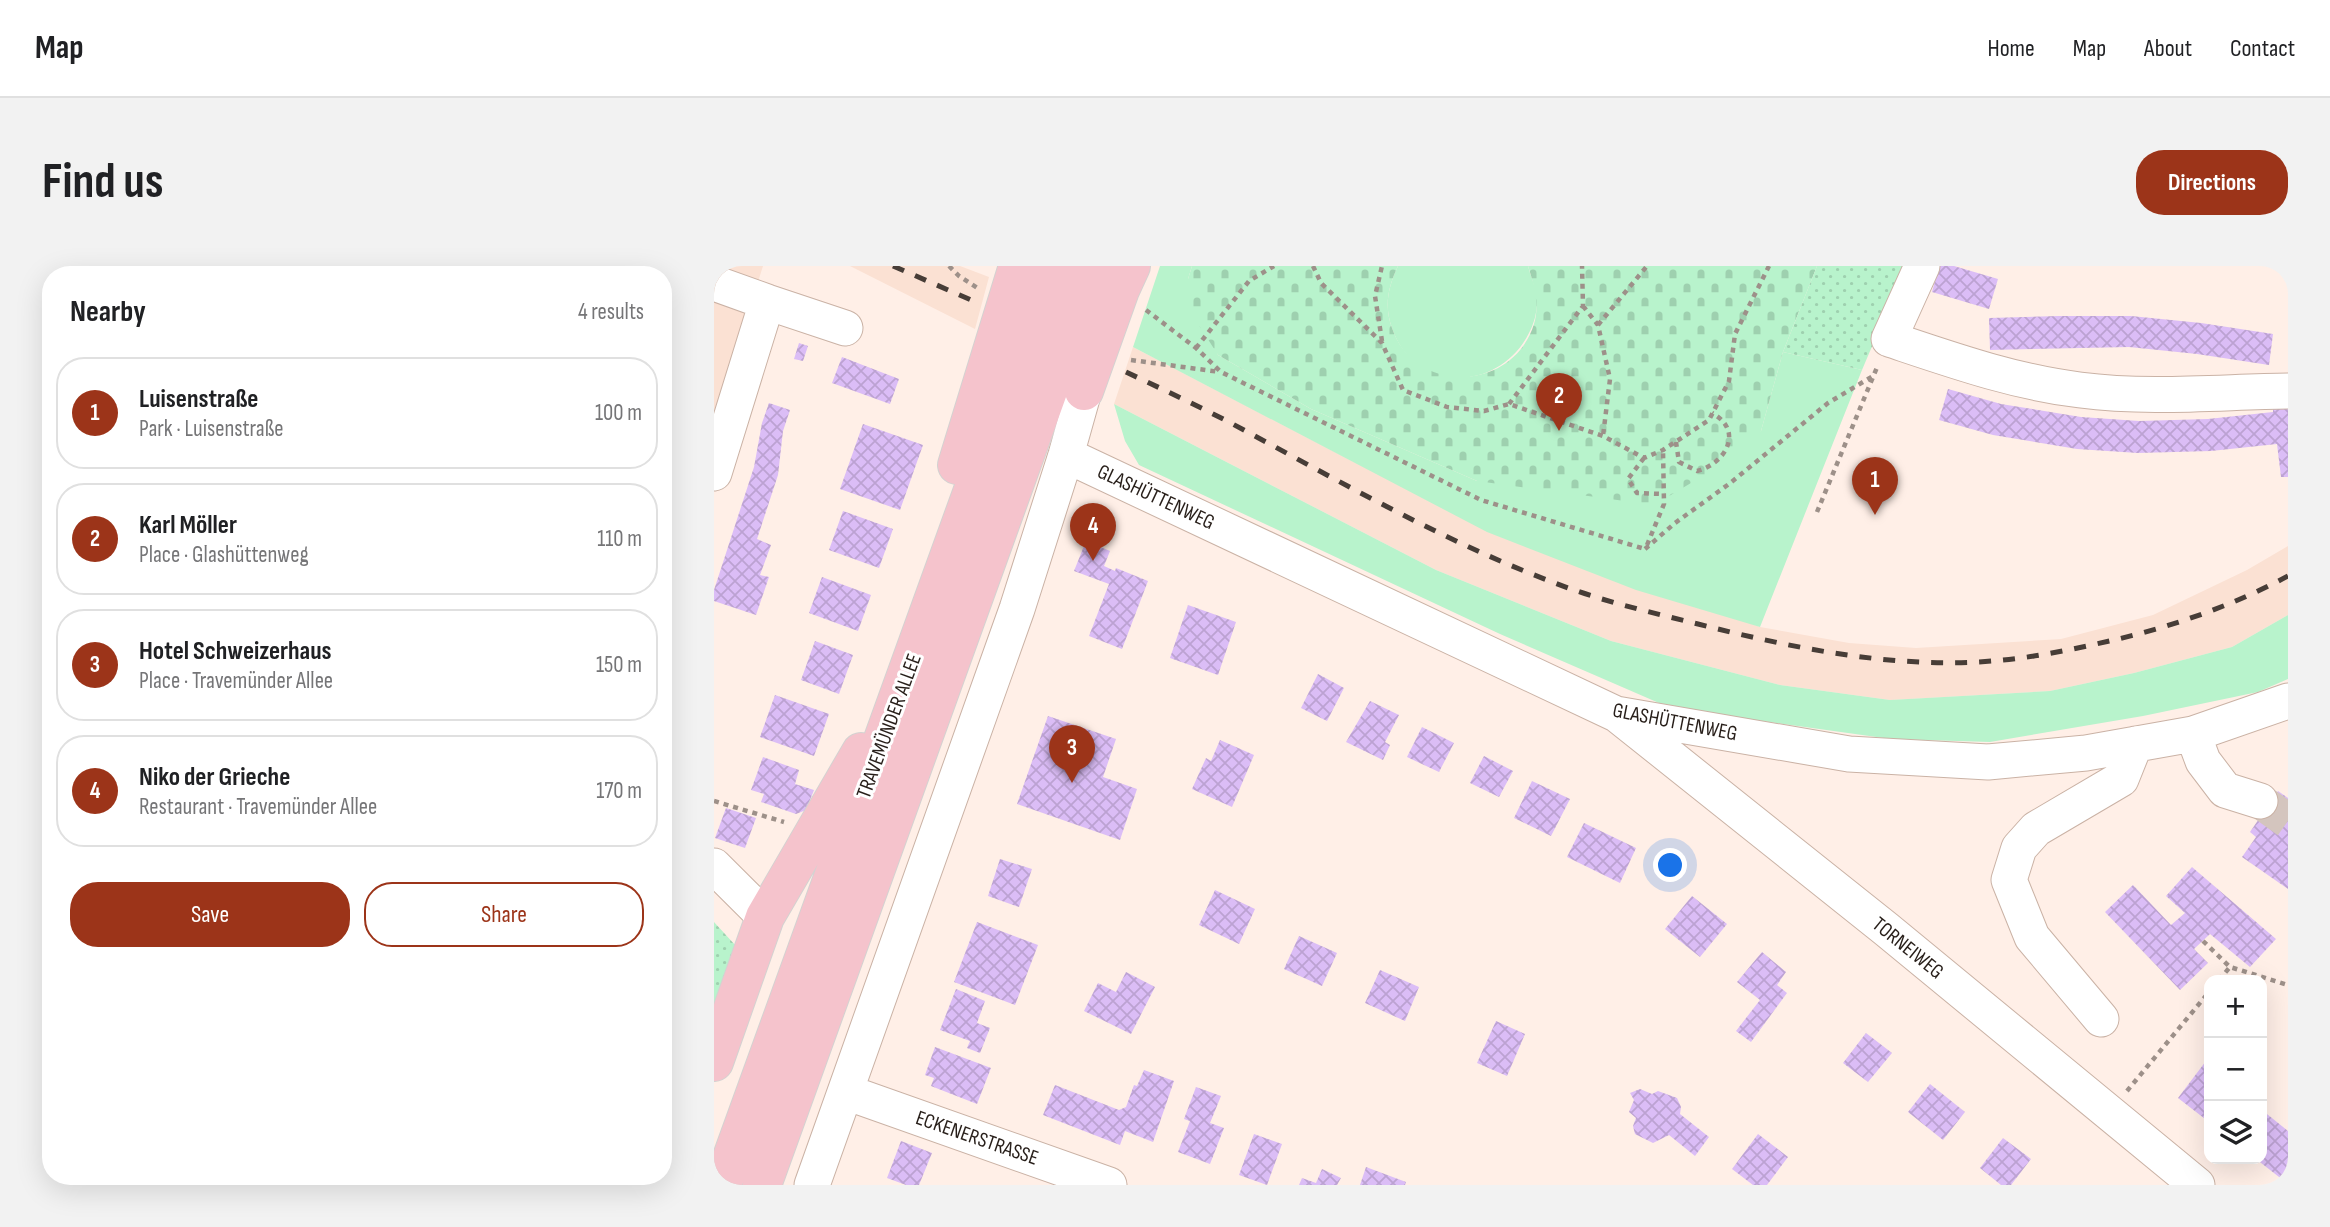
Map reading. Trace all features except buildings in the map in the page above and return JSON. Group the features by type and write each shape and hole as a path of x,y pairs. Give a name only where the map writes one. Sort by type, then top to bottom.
{"highway":[{"path":"714,1062 765,917 914,657 959,458 1018,266"},
{"name":"TRAVEMÜNDER ALLEE","path":"722,1185 1054,266"},
{"name":"TRAVEMÜNDER ALLEE","path":"762,1185 1093,266"},
{"path":"1084,391 1120,290 1132,266"}],"street":[{"path":"1922,266 1889,339 1960,363 2034,383 2080,390 2172,395 2288,391"},
{"path":"714,283 845,328"},
{"path":"714,473 768,302"},
{"path":"812,1185 1017,609 1084,391"},
{"name":"GLASHÜTTENWEG","path":"1066,455 1616,714 1863,755 1988,762 2086,753 2193,734 2288,701"},
{"name":"TORNEIWEG","path":"1616,714 1886,929 2197,1185"},
{"path":"2193,734 2203,761 2225,790 2260,801"},
{"path":"2101,1019 2032,937 2010,880 2019,848 2036,829 2121,779 2134,744"},
{"path":"714,866 765,917"},
{"name":"ECKENERSTRASSE","path":"846,1092 1110,1185"}],"path":[{"path":"949,266 979,289"},
{"path":"1196,348 1249,281 1274,266"},
{"path":"1313,266 1321,283 1382,343"},
{"path":"1382,266 1375,296 1382,343 1403,390 1447,407 1484,411 1509,404 1603,436 1644,458"},
{"path":"1582,266 1583,306 1598,325 1610,379 1603,436"},
{"path":"1598,325 1647,266"},
{"path":"1664,494 1637,493 1628,478 1644,458 1663,450 1709,420 1729,381 1735,334 1769,266"},
{"path":"1141,306 1196,348 1221,372 1481,500 1646,549"},
{"path":"1509,404 1583,306"},
{"path":"1817,512 1889,339"},
{"path":"1131,360 1221,372"},
{"path":"1646,549 1828,402 1873,376"},
{"path":"1676,442 1679,462 1697,471 1711,468 1723,456 1728,445 1729,430 1719,416 1712,413"},
{"path":"1646,549 1664,504 1663,450"},
{"path":"714,800 815,831"},
{"path":"2203,941 2230,967 2288,985"},
{"path":"2223,975 2230,967"},
{"path":"2109,1113 2204,998"}],"shaded area":[{"path":"714,266 763,266 714,421"},
{"path":"850,266 960,266 989,277 975,329"},
{"path":"1133,347 1354,462 1760,627 1849,643 1916,648 2061,639 2153,615 2247,570 2288,546 2288,615 2232,647 2134,673 2050,691 1890,700 1780,685 1611,641 1436,570 1114,404"}],"green space":[{"path":"1160,266 1192,266 1188,279 1218,355 1311,409 1477,481 1761,431 1783,352 1862,370 1760,627 1636,590 1487,532 1133,347"},
{"path":"1192,266 1398,266 1390,289 1388,312 1392,328 1404,350 1421,366 1441,375 1464,377 1486,373 1506,363 1523,346 1534,324 1536,309 1528,266 1817,266 1783,352 1761,431 1733,458 1654,505 1477,481 1311,409 1218,355 1188,308 1188,279"},
{"path":"1398,266 1528,266 1537,302 1535,319 1529,333 1515,353 1498,367 1478,375 1458,378 1437,374 1418,365 1403,350 1392,328 1388,312 1388,297"},
{"path":"1817,266 1906,266 1862,370 1783,352"},
{"path":"1114,404 1436,570 1611,641 1780,685 1890,700 2050,691 2134,673 2232,647 2288,615 2288,679 2258,692 2143,716 1990,742 1891,739 1741,718 1659,703 1500,634 1139,465 1125,441"},
{"path":"714,922 736,946 714,1013"}],"tunnel":[{"path":"2260,801 2288,821"}],"railway":[{"path":"893,266 978,303"},
{"path":"1126,372 1227,421 1429,528 1512,566 1626,606 1807,648 1918,662 1955,663 2023,658 2084,647 2159,628 2203,614 2288,576"}],"place":[{"name":"Karl Möller","path":"1559,431"},
{"name":"Luisenstraße","path":"1875,515"},
{"name":"Niko der Grieche","path":"1093,561"},
{"name":"Hotel Schweizerhaus","path":"1072,783"}]}
